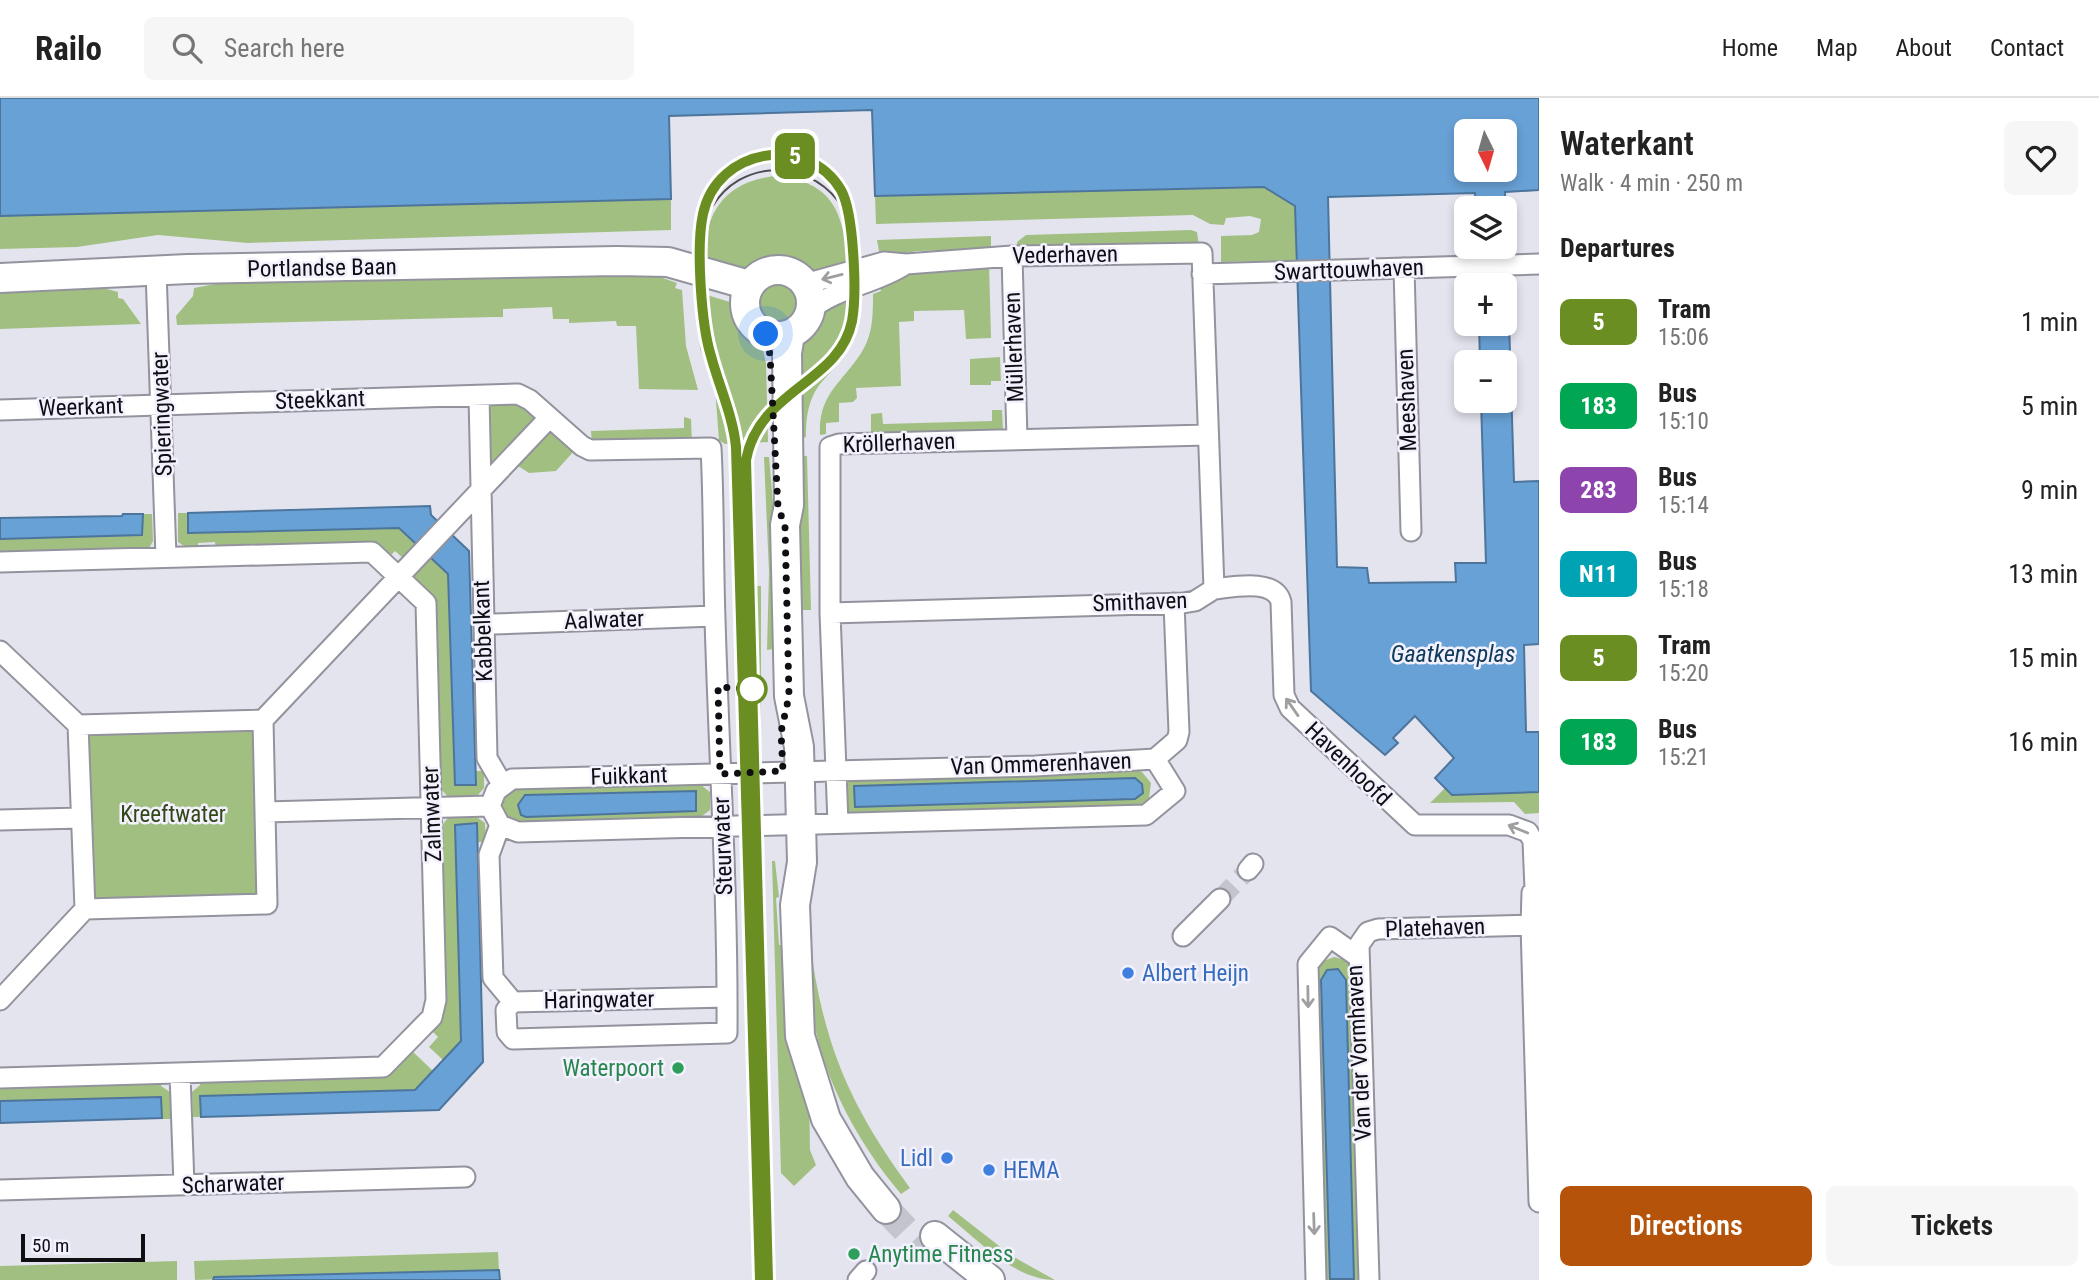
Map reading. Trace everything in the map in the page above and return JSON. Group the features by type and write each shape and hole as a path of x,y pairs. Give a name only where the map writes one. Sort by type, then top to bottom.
{"street":[{"name":"Vederhaven","path":"808,297 884,262 906,264 1012,256 1202,253 1202,274"},
{"name":"Müllerhaven","path":"1012,256 1017,439"},
{"name":"Portlandse Baan","path":"0,278 156,271 617,261 645,263 747,294"},
{"name":"Vederhaven","path":"808,297 825,298 888,276 906,264"},
{"name":"Swarttouwhaven","path":"1202,274 1539,264"},
{"name":"Meeshaven","path":"1404,268 1411,531"},
{"name":"Spieringwater","path":"156,271 166,558"},
{"path":"788,271 808,297 803,325 778,334 750,323 747,294 766,272 788,271"},
{"name":"Smithaven","path":"831,613 1174,603 1195,601 1214,589 1202,274"},
{"path":"778,334 787,353 789,505 785,526 789,696 781,732 791,771 793,825 785,863 795,905 800,1036 825,1119 860,1177 893,1204"},
{"name":"Steekkant","path":"162,404 518,394 530,400 590,450 712,448"},
{"path":"478,396 481,482"},
{"name":"Weerkant","path":"0,410 162,404"},
{"path":"0,1000 85,909 267,904 263,720 414,561 481,482 549,418"},
{"name":"Kröllerhaven","path":"836,769 830,447 839,444 1207,435"},
{"name":"Steurwater","path":"513,1039 727,1033 712,448"},
{"name":"Kabbelkant","path":"481,482 487,758 502,784"},
{"name":"Zalmwater","path":"0,562 372,552 426,603 435,1011 395,1058 383,1067 0,1078"},
{"name":"Havenhoofd","path":"1214,589 1266,587 1276,592 1281,602 1284,695 1290,708 1415,825 1509,825 1528,832 1533,841 1537,889"},
{"path":"1155,759 1177,740 1179,732 1174,603"},
{"name":"Aalwater","path":"494,624 715,616"},
{"path":"0,651 78,725 85,909"},
{"path":"78,725 263,720"},
{"name":"Van Ommerenhaven","path":"791,771 1035,766 1155,759 1175,791 1146,816 793,825"},
{"path":"836,769 838,823"},
{"name":"Fuikkant","path":"502,784 512,779 791,771"},
{"path":"490,806 502,784"},
{"path":"265,812 490,806"},
{"path":"490,806 500,825 518,832 793,825"},
{"path":"0,820 81,818"},
{"path":"500,825 489,855 493,978 513,1002"},
{"path":"1537,889 1531,925 1539,1202"},
{"path":"1183,936 1220,899"},
{"name":"Platehaven","path":"1357,956 1364,935 1378,929 1531,925"},
{"name":"Van der Vormhaven","path":"1316,1280 1308,964 1330,937 1357,956 1360,972 1369,1280"},
{"name":"Haringwater","path":"513,1039 507,1032 506,1010 513,1002 727,997"},
{"path":"180,1074 184,1185"},
{"name":"Scharwater","path":"0,1190 465,1177"},
{"path":"961,1280 930,1243 990,1280"}],"green space":[{"path":"777,176 813,186 834,206 844,234 849,269 811,275 784,265 766,266 746,273 705,265 708,230 720,203 743,184"},
{"path":"1264,187 1295,206 1297,261 1221,262 1221,236 1252,235 1259,232 1261,219 1250,216 1226,218 1224,225 1210,224 1193,215 876,224 875,196"},
{"path":"671,199 671,230 248,243 158,235 77,247 0,249 0,216"},
{"path":"1191,230 1197,232 1199,245 1018,249 1017,242 1026,235"},
{"path":"991,236 991,249 918,251 880,257 877,240"},
{"path":"989,264 991,338 966,339 964,310 914,311 914,321 899,322 901,386 856,388 857,398 853,402 839,403 839,422 826,423 826,434 820,435 823,408 828,397 857,360 867,342 872,322 873,294 881,291 879,285 926,269"},
{"path":"643,271 677,283 675,288 682,290 686,346 698,390 639,389 636,326 617,326 616,321 569,323 569,319 553,319 552,307 503,309 503,317 177,325 176,316 193,296 194,288 248,278"},
{"path":"778,283 793,289 799,304 793,319 778,325 763,319 757,304 763,289"},
{"path":"0,286 96,286 118,292 118,298 123,299 141,324 0,329"},
{"path":"697,292 730,302 752,337 762,346 766,363 768,442 725,444 719,440 715,388 700,349"},
{"path":"859,292 859,320 855,336 839,362 816,389 807,416 806,437 794,441 798,340 818,314"},
{"path":"1000,357 1001,381 991,381 991,385 970,385 970,359"},
{"path":"521,403 574,451 556,471 529,473 515,464 489,465 488,404"},
{"path":"992,410 1002,410 1003,429 871,433 871,414 882,413 883,424 992,421"},
{"path":"684,417 691,419 692,443 592,445 591,431 684,428"},
{"path":"795,456 807,456 811,610 802,610 794,573"},
{"path":"764,457 769,457 776,537 770,552 773,649 767,650 769,572"},
{"path":"178,513 188,513 188,533 399,528 418,546 405,560 395,551 388,558 216,549 215,542 198,543 198,550 184,551 184,546 178,542"},
{"path":"143,514 152,514 153,541 147,552 0,556 0,539 142,535"},
{"path":"428,556 448,574 455,785 475,785 475,771 484,771 484,788 477,796 448,797 441,789 437,789 432,609 408,578"},
{"path":"733,586 761,586 761,737 737,737"},
{"name":"Kreeftwater","path":"254,729 257,894 93,898 88,734"},
{"path":"1133,769 1142,772 1151,783 1149,798 1140,806 852,816 845,810 844,785 847,780","holes":["1135,778 1142,784 1143,793 1135,799 855,807 854,786"]},
{"path":"701,781 701,785 710,792 710,810 702,816 702,821 519,826 506,822 501,806 502,798 513,786"},
{"path":"1445,788 1452,795 1539,792 1539,813 1525,814 1514,802 1430,803"},
{"path":"448,818 478,818 485,823 486,842 477,842 477,823 455,826 461,1041 443,1060 429,1047 438,1037 430,1029 438,825 442,825"},
{"path":"772,861 775,861 779,897 776,898 779,945 788,945 809,1089 810,1150 816,1165 794,1186 781,1173"},
{"path":"809,935 821,1007 830,1039 869,1127 910,1188 901,1194 856,1130 823,1056 811,1005"},
{"path":"1334,957 1350,961 1355,969 1363,1280 1322,1280 1313,977 1318,963","holes":["1338,969 1354,1278 1330,1279 1321,980 1328,970"]},
{"path":"411,1050 433,1071 415,1090 201,1096 201,1117 193,1117 192,1092 200,1085 200,1079 381,1074"},
{"path":"161,1080 161,1086 170,1092 170,1119 162,1119 161,1097 0,1101 0,1085"},
{"path":"953,1210 1012,1256 1055,1280 1026,1274 998,1257 948,1216"},
{"path":"498,1252 499,1270 195,1280 194,1261"},
{"path":"177,1261 177,1280 0,1280 0,1266"}],"water":[{"name":"Gaatkensplas","path":"0,98 1539,98 1539,190 1505,192 1505,196 1475,196 1475,193 1328,197 1337,567 1367,568 1369,583 1456,582 1455,563 1486,563 1481,413 1512,413 1514,482 1539,481 1539,644 1524,645 1526,732 1539,732 1539,792 1452,795 1435,778 1454,758 1415,716 1393,738 1398,743 1385,755 1311,691 1295,206 1264,187 875,196 872,110 669,116 671,199 0,216"},
{"name":"Gaatkensplas","path":"1477,259 1507,259 1508,273 1478,273"},
{"name":"Gaatkensplas","path":"1479,336 1509,336 1510,350 1480,350"},
{"path":"430,506 431,515 469,551 476,785 455,785 448,574 399,528 188,533 188,513"},
{"path":"143,514 142,535 0,539 0,518"},
{"path":"1135,778 1142,784 1143,793 1135,799 855,807 854,786"},
{"path":"696,791 696,811 526,817 521,815 518,805 525,795"},
{"path":"477,823 483,1062 439,1110 201,1117 200,1096 415,1090 461,1041 455,825"},
{"path":"1338,969 1346,980 1354,1279 1330,1279 1321,980 1327,970"},
{"path":"161,1097 162,1118 0,1123 0,1101"},
{"path":"499,1270 500,1280 213,1280 214,1277"}],"tunnel":[{"path":"1220,899 1248,870"},
{"path":"886,1209 925,1250"}],"tram line":[{"name":"5","path":"760,1280 736,447 708,342 704,317 701,240 703,212 717,184 730,170 745,160 775,153 795,156 821,168 841,191 851,226 853,309 848,334 836,354 766,414 751,439 746,460 768,1280"},
{"path":"702,257 702,220 708,199 721,179 739,164 760,157 782,155 804,159 824,170 839,186 849,209 854,242 854,284 849,324 843,341 824,367 783,401 760,426 751,442 746,460 768,1280"},
{"path":"712,207 724,191 739,180 755,173 773,170 808,177 824,187 838,201"},
{"path":"702,248 705,329 733,428 737,478"}],"place":[{"name":"Albert Heijn","path":"1128,973"},
{"name":"Waterpoort","path":"678,1068"},
{"name":"Lidl","path":"947,1158"},
{"name":"HEMA","path":"989,1170"},
{"name":"Anytime Fitness","path":"854,1254"}],"route":[{"path":"752,689 718,687 720,774 783,771 781,732 789,696 785,526 778,507 770,355 766,334"}]}
